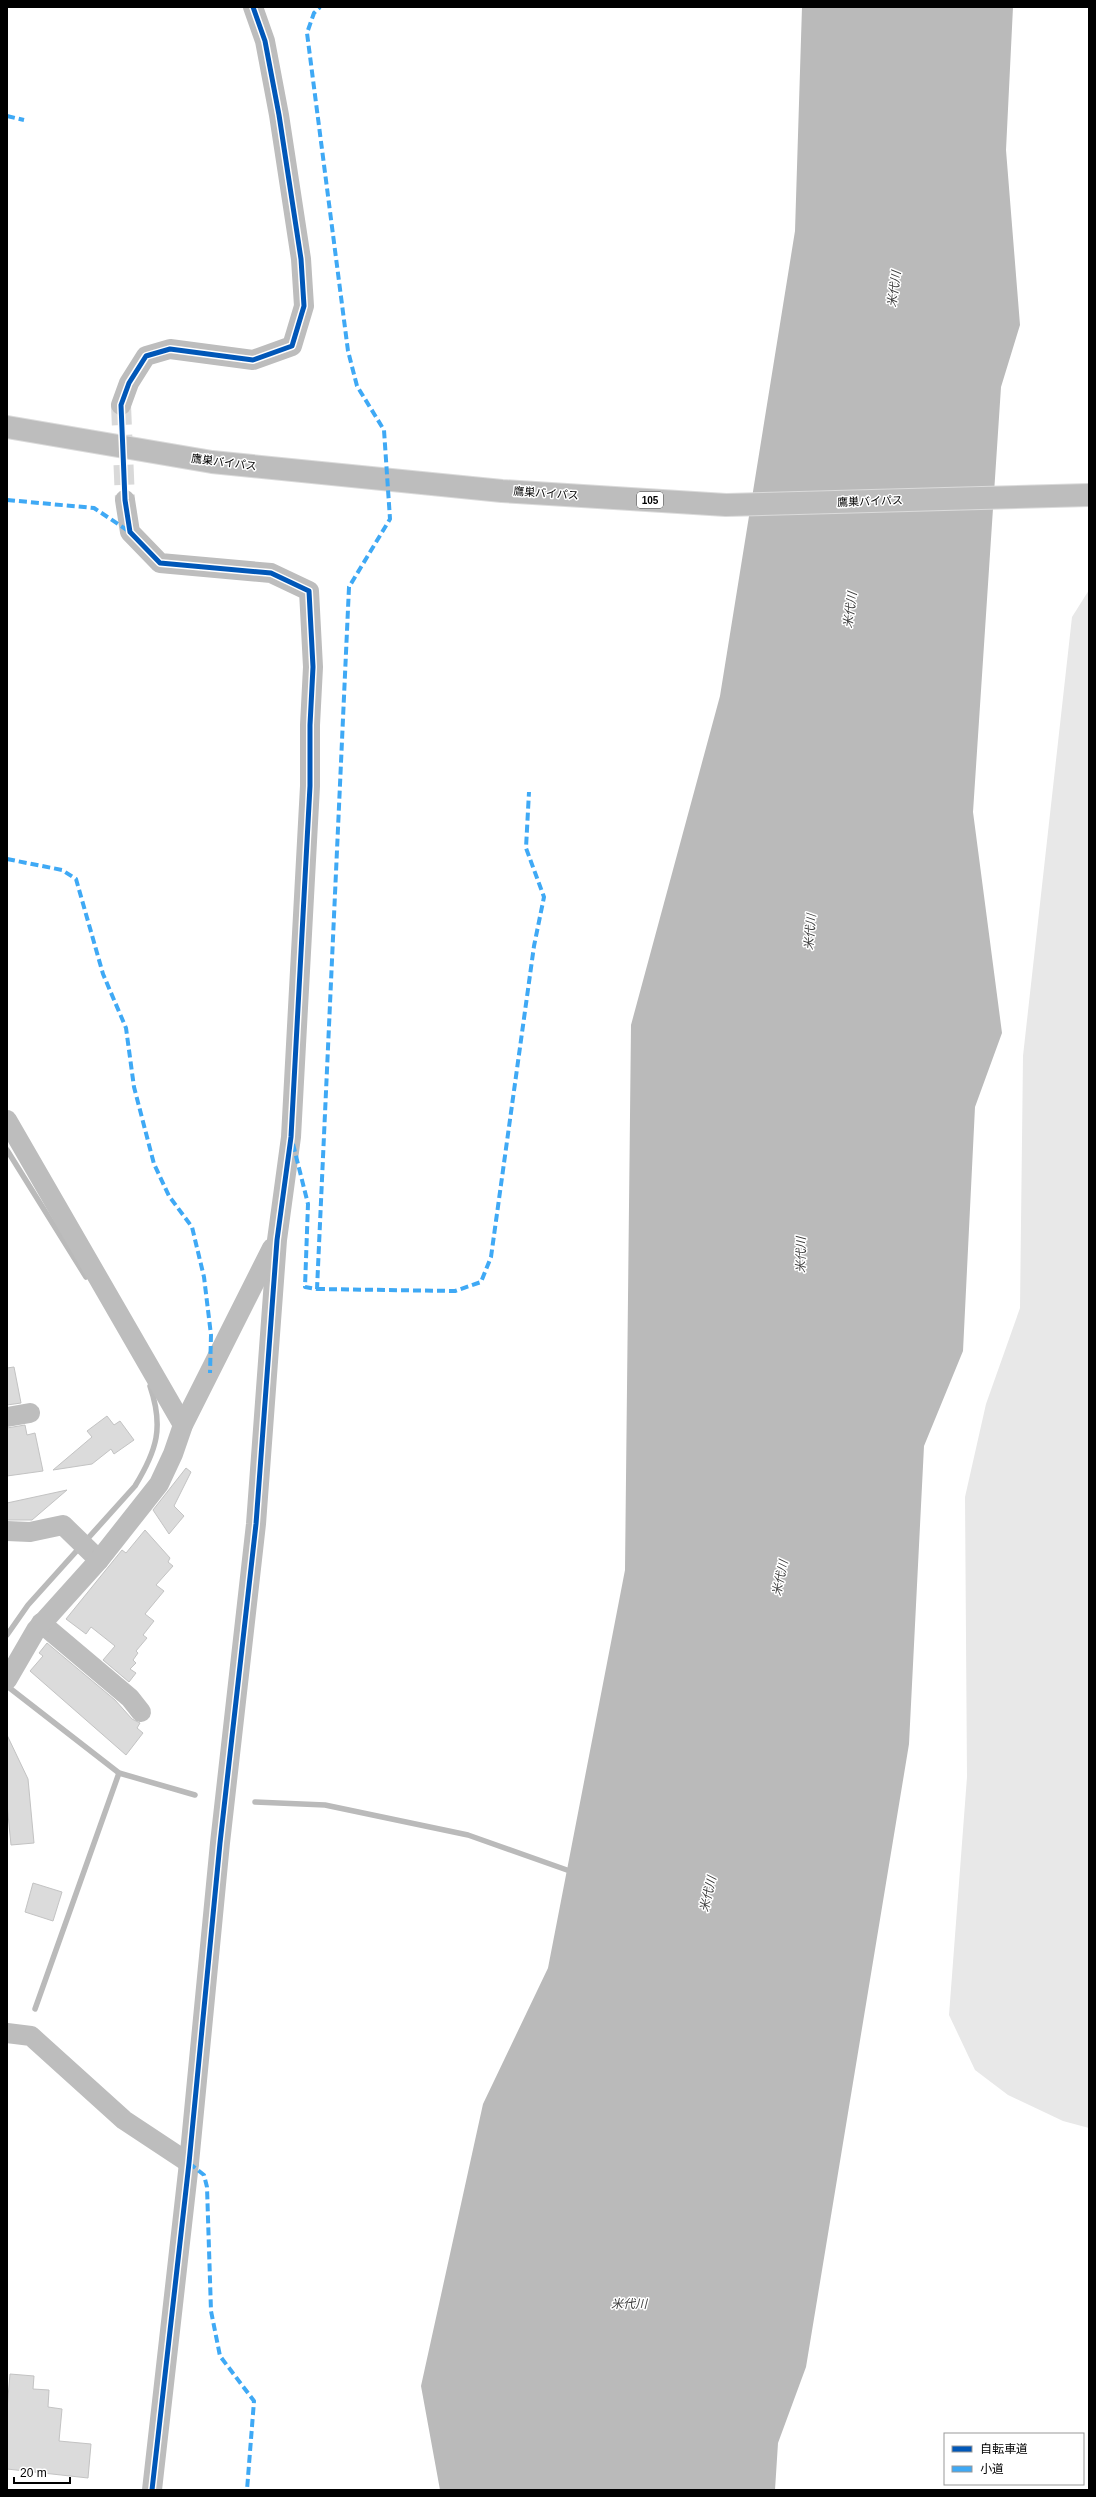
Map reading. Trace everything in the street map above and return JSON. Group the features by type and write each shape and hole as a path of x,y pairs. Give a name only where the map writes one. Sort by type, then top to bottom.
{"highway":[{"name":"鷹巣バイパス","path":"7,427 212,462 502,491 726,505 1089,495"}],"street":[{"path":"121,405 129,383 146,356 170,349 253,360 292,346 304,306 301,260 279,115 265,41 253,7"},
{"path":"125,500 130,532 160,563 271,573 309,591 313,667 310,725 310,786 297,1049 291,1137 277,1240 256,1524 220,1843 189,2162 152,2490"},
{"path":"7,1120 183,1424"},
{"path":"8,1678 41,1623 94,1554 159,1484 183,1424 277,1240"},
{"path":"7,1417 30,1413"},
{"path":"7,1531 30,1532 63,1525 94,1554"},
{"path":"41,1623 130,1698 141,1712"},
{"path":"7,2033 30,2036 124,2120 189,2162"}],"shaded area":[{"path":"1089,590 1089,2128 1063,2121 1008,2095 975,2070 949,2015 967,1777 965,1497 986,1404 1020,1308 1023,1056 1072,617"}],"water":[{"name":"米代川","path":"802,7 1013,7 1006,150 1020,325 1001,387 973,812 1002,1033 975,1107 963,1351 924,1446 909,1744 806,2367 778,2443 775,2490 440,2490 421,2386 483,2104 548,1968 625,1570 631,1025 720,696 795,231"}],"building":[{"path":"14,1367 21,1403 7,1405 7,1368"},
{"path":"107,1416 114,1425 120,1421 134,1440 114,1454 111,1449 92,1464 53,1470 92,1437 87,1431"},
{"path":"25,1425 27,1435 35,1433 43,1471 7,1476 7,1428"},
{"path":"186,1468 191,1472 174,1506 184,1516 169,1534 153,1510"},
{"path":"67,1490 32,1520 7,1520 7,1503"},
{"path":"145,1530 170,1558 168,1562 173,1566 156,1585 164,1591 145,1614 154,1621 143,1635 147,1638 136,1651 138,1653 133,1660 136,1663 130,1669 136,1673 129,1682 103,1660 115,1646 91,1627 86,1634 66,1619 122,1550 126,1553"},
{"path":"47,1643 115,1700 132,1719 140,1723 137,1728 143,1733 126,1755 30,1671 43,1656 39,1653"},
{"path":"7,1735 28,1779 34,1843 11,1845 7,1804"},
{"path":"33,1883 62,1892 53,1921 25,1912"},
{"path":"10,2374 34,2376 33,2389 49,2390 48,2407 62,2409 59,2441 91,2444 88,2478 7,2469 7,2409"}],"waterway":[{"path":"7,1150 86,1277"},
{"path":"7,1635 28,1605 135,1486 143,1473 153,1449 157,1426 157,1414 150,1386"},
{"path":"7,1686 119,1773 195,1795"},
{"path":"35,2009 119,1773"},
{"path":"255,1802 325,1805 468,1835 567,1870"}],"tunnel":[{"path":"121,405 125,500"}],"marked path":[{"path":"293,1144 308,1204 305,1287 317,1289 349,587 390,519 384,430 357,386 348,351 307,33 314,13 320,7"},
{"path":"7,116 24,120"},
{"path":"7,500 94,508 130,532"},
{"path":"317,1289 455,1291 481,1282 491,1257 534,946 544,897 526,848 529,792"},
{"path":"7,859 62,870 76,879 103,974 126,1028 134,1087 154,1164 169,1196 192,1227 204,1277 211,1335 210,1373"},
{"path":"189,2163 204,2175 207,2187 211,2311 220,2356 254,2401 247,2490"}],"cycle path":[{"path":"152,2490 189,2163 220,1843 256,1524 277,1240 291,1137 310,786 310,725 313,667 309,591 271,573 160,563 130,532 125,500 121,405 129,383 146,356 170,349 253,360 292,346 304,306 301,259 279,115 265,41 253,7"}]}
